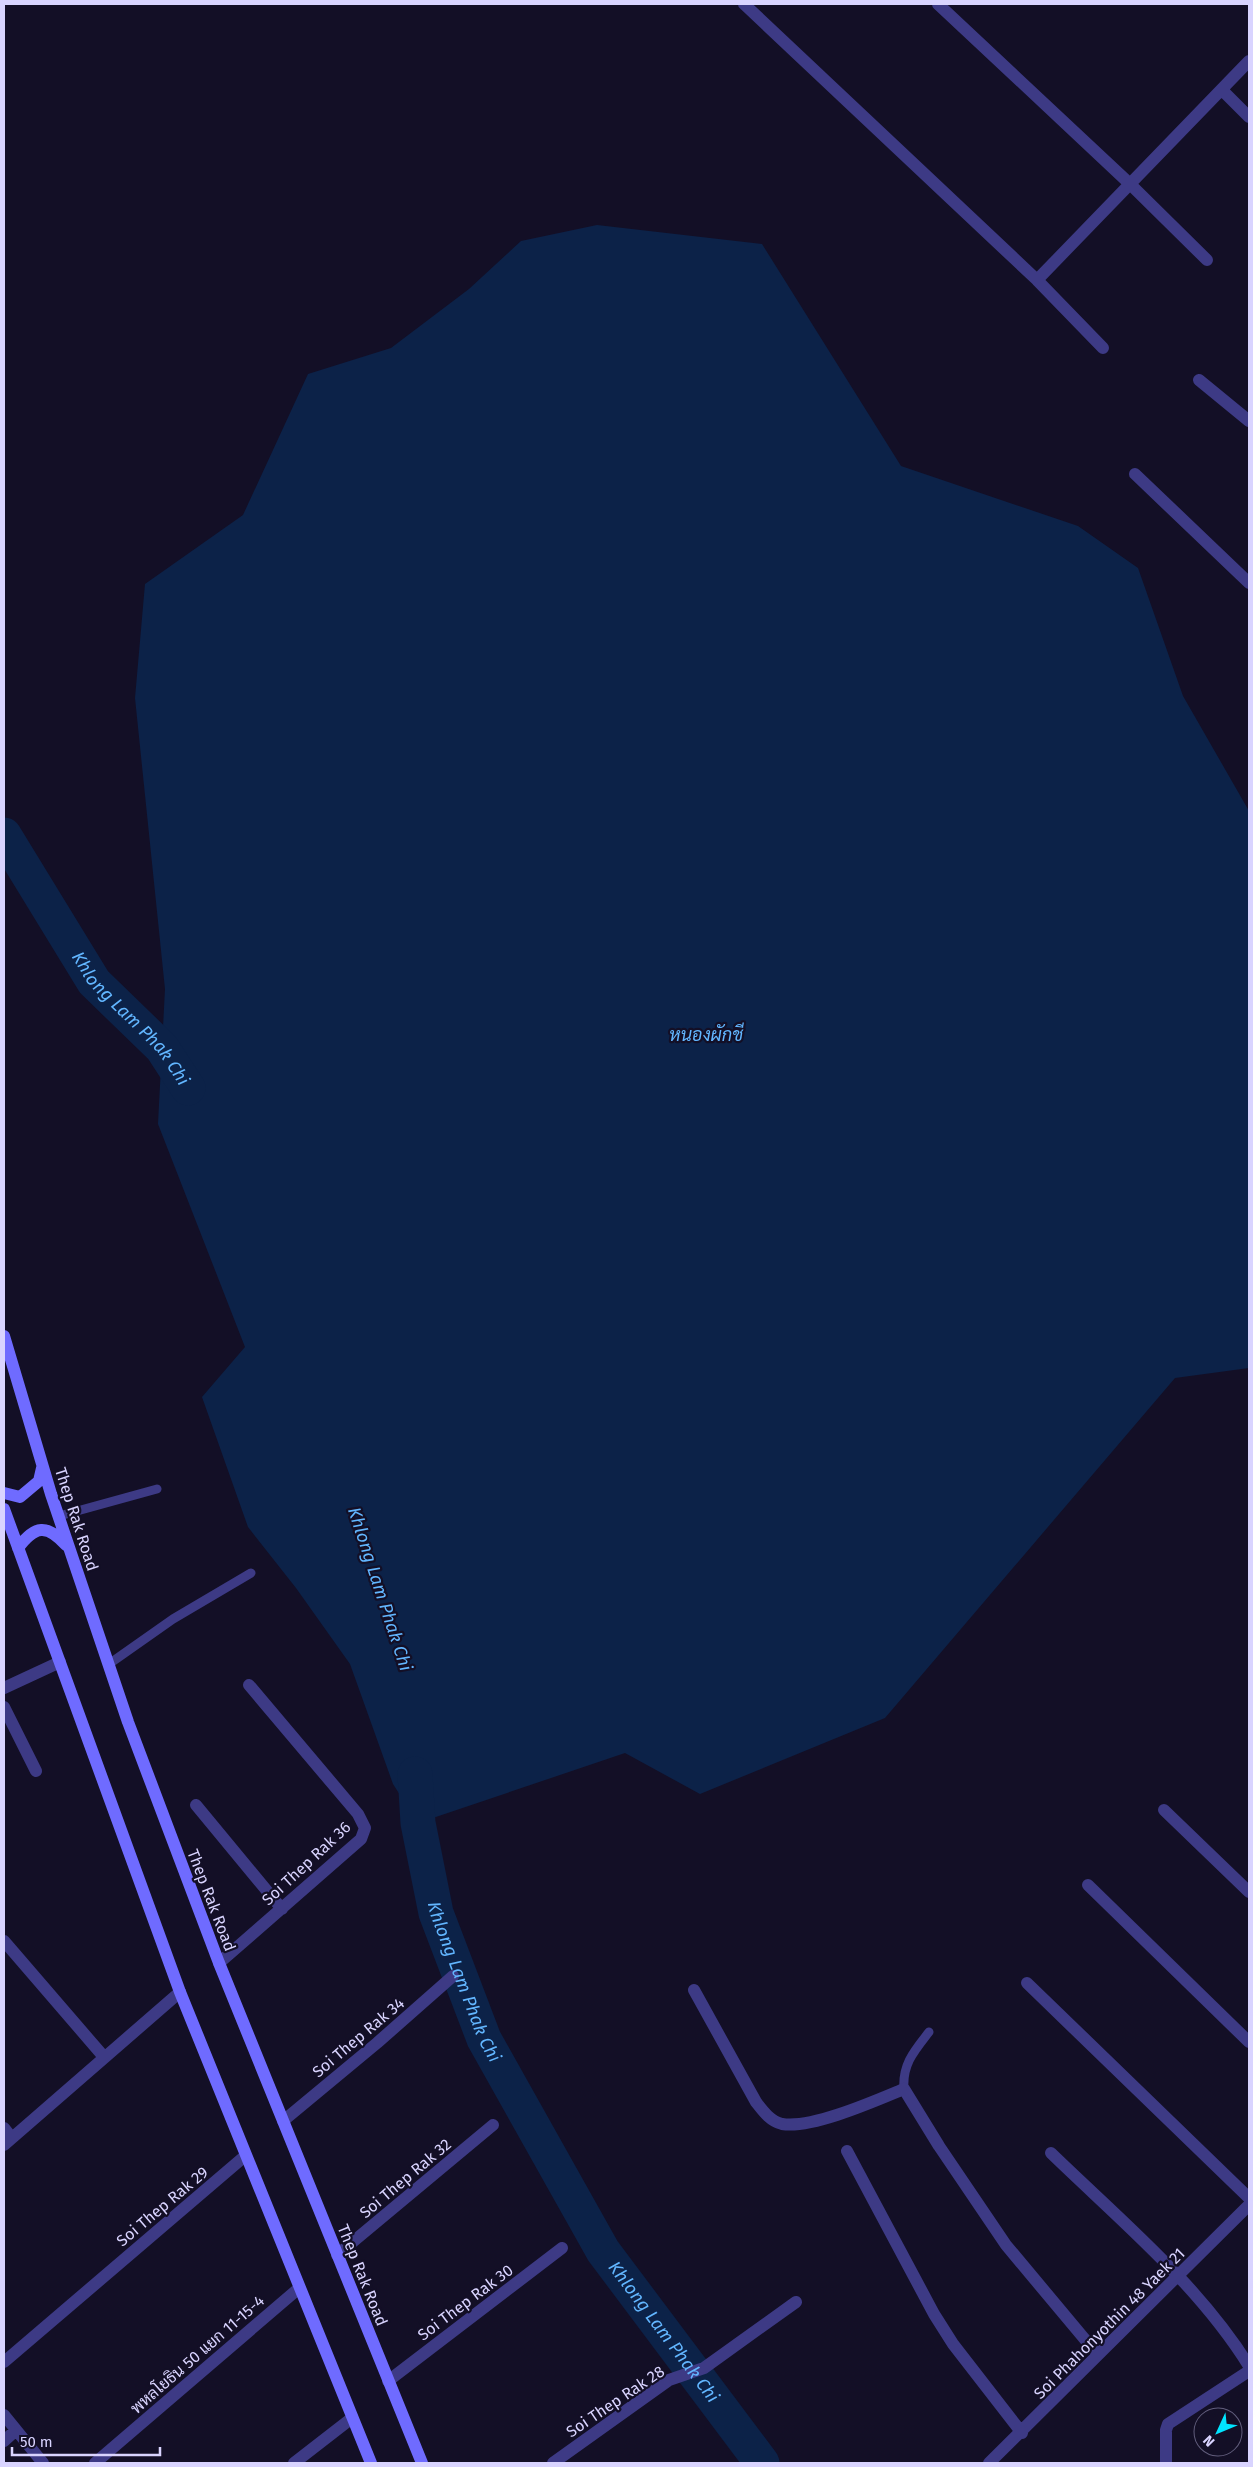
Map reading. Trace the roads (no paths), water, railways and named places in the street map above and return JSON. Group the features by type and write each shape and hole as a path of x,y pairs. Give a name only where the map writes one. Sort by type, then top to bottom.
{"main road":[{"name":"Thep Rak Road","path":"4,1336 58,1516 128,1722 219,1963 422,2463"},
{"path":"4,1493 8,1496 20,1497 40,1481 42,1466"},
{"path":"4,1509 180,1992 298,2288 371,2463"},
{"path":"18,1548 29,1533 42,1529 56,1533 70,1549"}],"street":[{"path":"744,4 1037,280 1103,348"},
{"path":"938,4 1130,184 1207,260"},
{"path":"1037,280 1249,61"},
{"path":"1222,90 1249,117"},
{"path":"1200,380 1249,421"},
{"path":"1134,474 1249,583"},
{"path":"4,1688 60,1662"},
{"name":"Soi Thep Rak 36","path":"219,1963 361,1839 365,1828 358,1814 250,1686"},
{"path":"4,1707 36,1771"},
{"path":"196,1805 282,1909"},
{"path":"1164,1810 1249,1892"},
{"path":"1088,1885 1249,2042"},
{"path":"4,1941 104,2057"},
{"name":"Soi Thep Rak 34","path":"283,2121 377,2043 453,1976"},
{"path":"1027,1984 1249,2198"},
{"path":"694,1990 756,2102 766,2116 780,2124 797,2125 840,2113 904,2088 939,2146 1006,2245 1098,2355"},
{"path":"4,2128 8,2142 180,1992"},
{"name":"Soi Thep Rak 32","path":"337,2255 493,2124"},
{"path":"847,2151 934,2314 954,2344 1022,2433"},
{"path":"1051,2153 1179,2277 1225,2331 1249,2366"},
{"name":"Soi Thep Rak 29","path":"4,2362 245,2156"},
{"name":"Soi Phahonyothin 48 Yaek 21","path":"989,2463 1022,2433 1249,2205"},
{"name":"Soi Thep Rak 30","path":"388,2381 562,2248"},
{"name":"พหลโยธิน 50 แยก 11-15-4","path":"95,2463 298,2288"},
{"name":"Soi Thep Rak 28","path":"553,2463 669,2380 704,2368 796,2302"},
{"path":"1166,2463 1166,2430 1168,2424 1249,2371"},
{"path":"4,2415 43,2463"},
{"path":"294,2463 352,2418"},
{"path":"4,2441 16,2430"}],"lane":[{"path":"58,1516 157,1489"},
{"path":"109,1664 173,1619 251,1573"},
{"path":"904,2088 903,2077 907,2062 929,2032"}],"water":[{"name":"หนองผักชี","path":"597,225 762,244 901,466 1078,526 1138,568 1183,696 1249,811 1249,1368 1175,1378 885,1718 700,1794 625,1753 418,1823 393,1784 350,1664 296,1588 248,1527 202,1397 245,1347 158,1124 165,989 135,698 145,584 243,515 308,374 391,348 469,289 521,241"}],"waterway":[{"name":"Khlong Lam Phak Chi","path":"4,835 94,982 162,1048 188,1088"},
{"name":"Khlong Lam Phak Chi","path":"415,1774 418,1823 436,1913 484,2039 603,2251 762,2463"}]}
